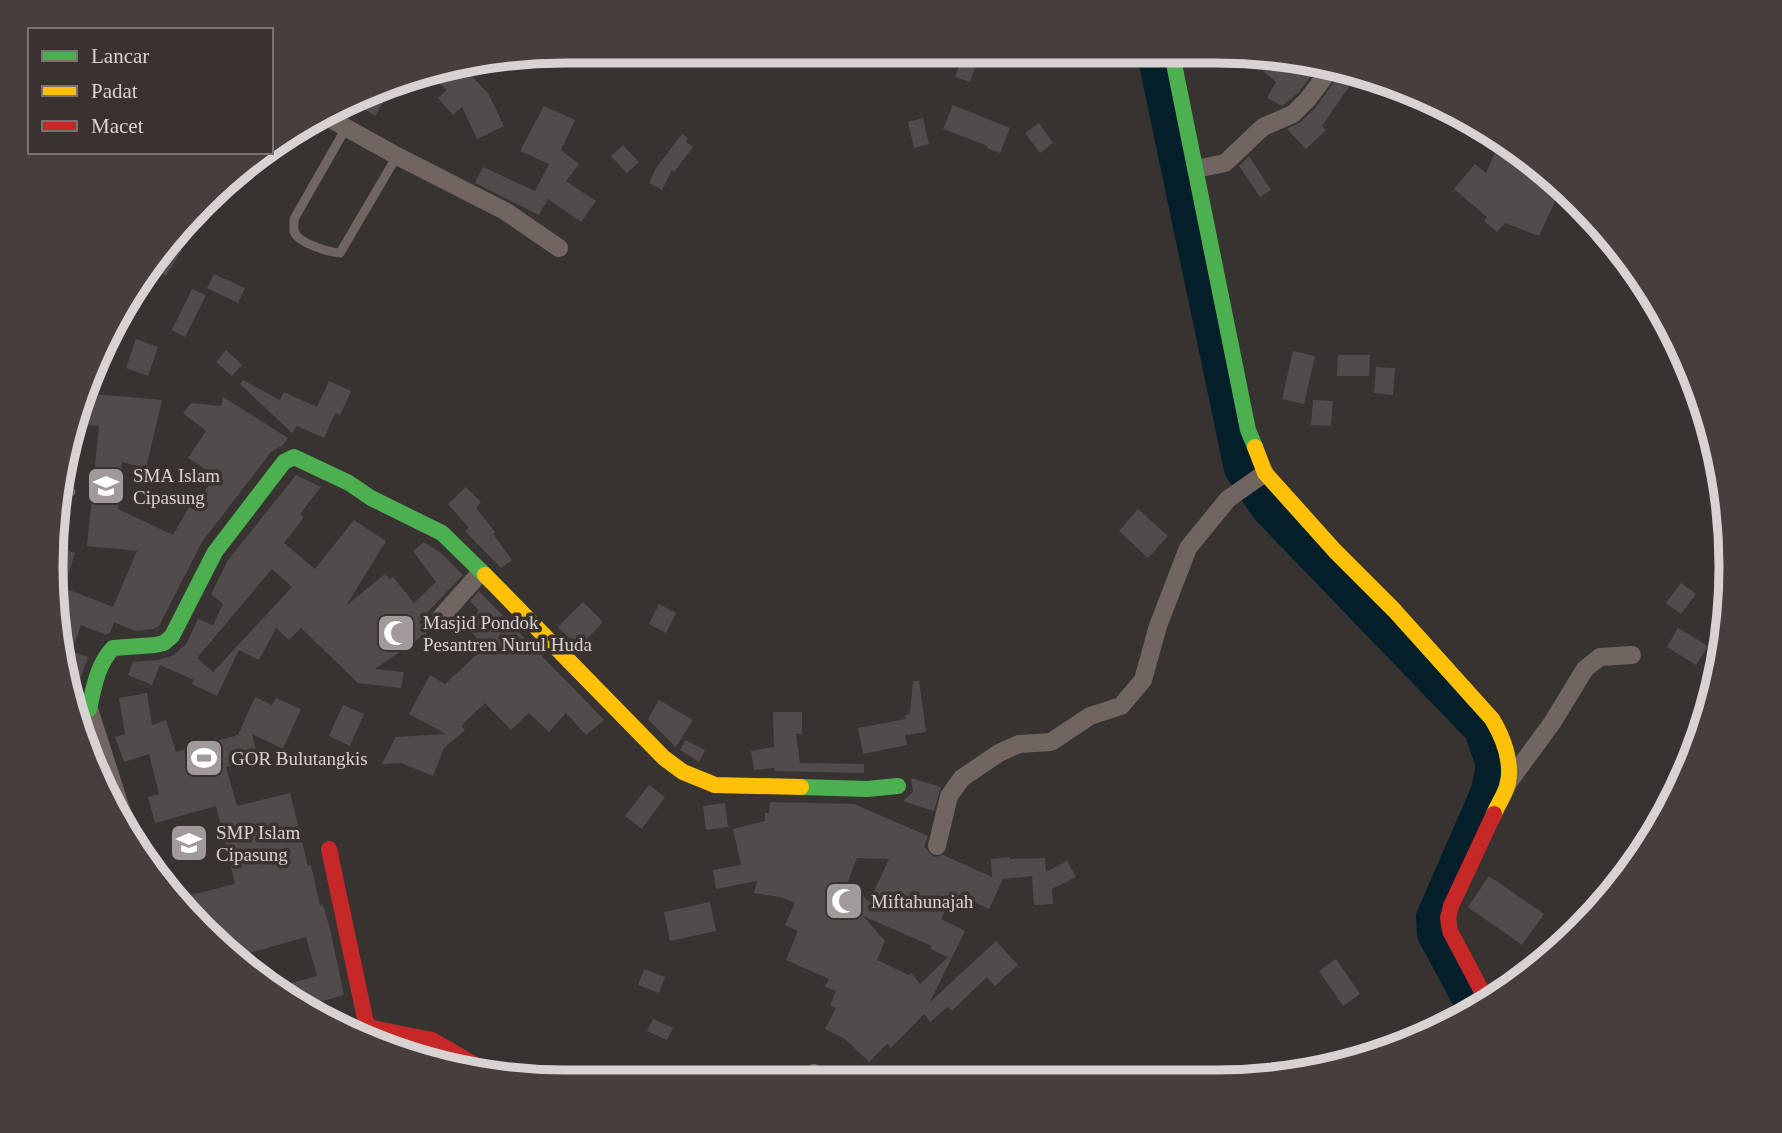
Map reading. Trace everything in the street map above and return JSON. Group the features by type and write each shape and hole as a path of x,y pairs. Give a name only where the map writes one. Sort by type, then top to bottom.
{"street":[{"path":"1174,63 1248,430 1262,475 1394,610 1492,719 1502,735 1507,753 1508,783"},
{"path":"1196,169 1225,163 1263,127 1293,114 1325,76"},
{"path":"333,121 505,211 559,248"},
{"path":"81,699 107,653 113,648 164,643 172,636 215,552 284,462 294,457 442,533 664,758 683,772 715,785 867,789 898,786"},
{"path":"937,846 949,796 962,778 999,753 1019,744 1051,742 1090,716 1121,706 1143,680 1158,626 1188,548 1228,499 1262,475"},
{"path":"441,617 481,572"},
{"path":"1483,993 1450,931 1448,918 1451,906 1508,783 1552,723 1585,669 1600,657 1632,655"},
{"path":"329,849 366,1023 372,1028 432,1040 466,1059"}],"lane":[{"path":"346,128 295,219 294,230 298,238 327,251 340,253 397,156"}],"building":[{"path":"960,63 977,63 970,82 955,77"},
{"path":"1256,65 1313,73 1299,92 1282,106 1267,98 1276,82"},
{"path":"469,73 488,93 504,126 477,139 462,107 453,115 438,98 447,90 435,80"},
{"path":"1337,78 1352,82 1322,126 1326,130 1306,149 1287,129 1301,122 1316,107"},
{"path":"387,96 375,116 361,107"},
{"path":"953,105 1010,128 1000,153 943,129"},
{"path":"544,106 575,120 561,150 579,164 566,181 596,201 581,222 548,199 539,215 475,183 483,167 535,191 549,164 520,151"},
{"path":"923,118 929,144 914,148 908,122"},
{"path":"1039,123 1053,143 1040,153 1025,133"},
{"path":"682,134 688,138 686,142 693,147 674,172 672,170 662,190 649,183 656,168"},
{"path":"623,145 639,162 627,173 611,156"},
{"path":"1497,149 1557,197 1539,236 1505,223 1497,232 1484,221 1487,217 1454,189 1475,164 1486,173"},
{"path":"1249,156 1271,190 1260,197 1239,166"},
{"path":"178,247 182,250 166,276 159,272"},
{"path":"214,274 245,288 238,303 207,288"},
{"path":"192,289 206,295 185,337 172,330"},
{"path":"136,339 158,347 148,376 126,368"},
{"path":"226,350 242,365 232,376 216,362"},
{"path":"1293,351 1315,356 1304,404 1282,399"},
{"path":"1338,355 1370,355 1369,376 1337,376"},
{"path":"1376,367 1395,368 1393,395 1374,393"},
{"path":"243,380 280,400 284,392 317,407 329,381 351,391 340,415 335,413 324,438 297,426 292,433 240,384"},
{"path":"94,394 162,400 146,468 122,462 118,509 173,535 189,507 193,509 215,476 188,458 206,431 183,413 191,403 221,406 223,397 288,438 283,445 271,452 202,542 159,626 135,631 114,622 110,633 106,635 81,625 72,651 88,657 78,685 67,632 64,599 64,550 75,553 64,588 113,607 137,551 87,546 99,426 84,425"},
{"path":"1313,400 1333,401 1331,426 1311,425"},
{"path":"296,475 321,487 300,514 304,517 284,543 315,569 354,520 386,541 346,606 385,574 390,579 393,577 414,603 436,582 413,551 424,542 441,553 463,575 419,621 427,633 375,669 404,672 401,688 358,683 301,628 289,640 276,628 259,660 239,650 217,696 192,684 194,680 160,665 152,685 128,675 133,662 158,660 174,655 186,644 198,619 213,625 223,604 211,594 228,560","holes":["272,569 292,587 213,672 197,658"]},
{"path":"466,487 481,502 476,508 512,560 501,568 465,531 469,528 448,504"},
{"path":"1138,509 1168,536 1148,558 1119,531"},
{"path":"1681,583 1696,594 1681,614 1666,603"},
{"path":"479,591 604,720 586,735 566,713 549,732 529,713 511,730 485,703 461,726 465,730 444,748 433,776 401,763 382,764 396,737 446,734 409,714 430,675 445,684 485,647 464,624 479,611 470,601"},
{"path":"583,602 603,622 577,646 558,627"},
{"path":"659,604 676,613 666,633 649,624"},
{"path":"1678,628 1708,646 1696,665 1667,647"},
{"path":"913,681 919,681 926,732 905,735 907,745 863,754 858,728 906,719 905,715 910,714"},
{"path":"147,693 152,725 166,720 176,752 238,735 255,697 272,705 276,698 301,709 283,749 252,734 258,758 226,767 237,806 290,793 308,866 311,865 320,906 323,905 330,929 344,995 315,1003 286,984 317,976 306,937 246,954 210,923 186,896 235,884 216,806 155,823 148,797 159,794 149,754 124,762 115,737 125,734 119,698"},
{"path":"659,700 693,720 676,747 648,719"},
{"path":"343,705 364,714 350,746 329,736"},
{"path":"773,712 802,712 802,734 796,734 800,763 864,764 864,773 774,771 775,768 754,770 751,751 774,747"},
{"path":"685,740 705,750 699,762 680,750"},
{"path":"911,778 941,787 934,811 903,801 913,792"},
{"path":"649,785 665,797 642,829 625,816"},
{"path":"770,802 854,804 928,836 924,847 934,857 943,855 992,877 991,859 1010,857 1045,858 1046,872 1067,861 1076,877 1052,889 1053,904 1034,905 1032,876 1003,879 989,909 954,893 941,919 965,931 930,1002 996,941 1018,965 995,986 987,977 952,1011 948,1007 930,1022 924,1014 891,1048 887,1044 869,1062 845,1039 825,1029 836,1008 830,1005 836,991 825,987 829,979 786,960 798,931 785,925 795,903 780,897 754,893 757,881 716,889 713,870 741,865 733,829 765,821 765,813 769,813","holes":["857,858 889,859 869,902 848,881","863,916 932,946 930,949 948,957 920,984 911,973 909,975 877,960 885,941"]},
{"path":"725,803 728,827 706,830 703,806"},
{"path":"1489,876 1544,914 1522,945 1468,907"},
{"path":"710,902 716,931 670,941 664,912"},
{"path":"1336,959 1360,994 1343,1006 1319,971"},
{"path":"644,969 665,977 659,993 638,985"},
{"path":"653,1019 673,1028 667,1040 647,1031"}],"waterway":[{"path":"1155,63 1240,469 1267,509 1480,730 1492,765 1487,791 1432,917 1433,934 1469,1001"}],"traffic: fast":[{"path":"1174,63 1248,430 1255,447"},
{"path":"89,709 97,677 113,648 155,645 164,643 172,636 215,552 284,462 294,457 442,533 485,575"},
{"path":"801,787 867,789 898,786"}],"traffic: slow":[{"path":"1255,447 1265,473 1492,719 1506,750 1509,766 1506,791 1494,814"},
{"path":"485,575 664,758 683,772 715,785 801,787"}],"traffic: jam":[{"path":"1483,993 1450,931 1448,918 1451,906 1494,814"},
{"path":"329,849 366,1023 372,1028 432,1040 466,1059"}],"place":[{"name":"SMA Islam Cipasung","path":"106,486"},
{"name":"Masjid Pondok Pesantren Nurul Huda","path":"396,633"},
{"name":"GOR Bulutangkis","path":"204,758"},
{"name":"SMP Islam Cipasung","path":"189,843"},
{"name":"Miftahunajah","path":"844,901"}]}
